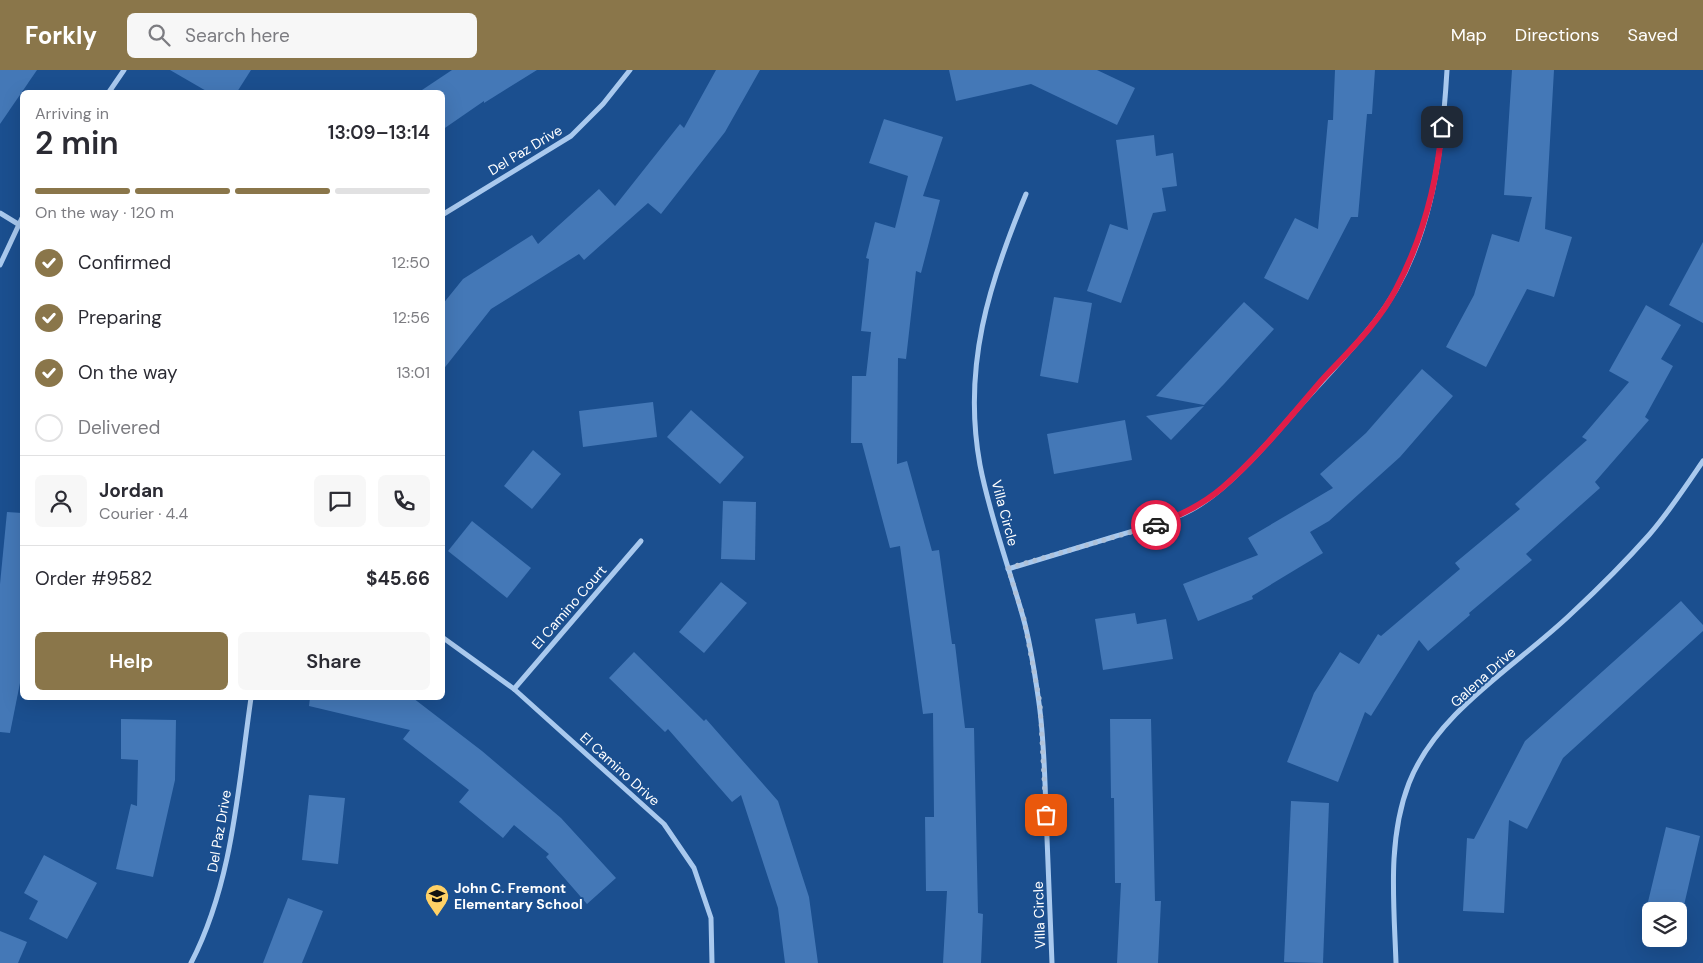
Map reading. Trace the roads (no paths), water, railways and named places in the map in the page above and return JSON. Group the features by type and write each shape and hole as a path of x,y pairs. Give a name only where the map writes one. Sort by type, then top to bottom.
{"street":[{"path":"110,90 124,70"},
{"name":"Del Paz Drive","path":"445,213 571,136 603,104 630,70"},
{"path":"1008,568 1156,524 1192,510 1222,488 1282,427 1376,320 1395,291 1424,225 1434,188 1447,70"},
{"name":"Villa Circle","path":"1026,194 1006,243 988,297 978,341 974,383 975,424 980,466 1024,619 1040,703 1052,963"},
{"path":"0,214 18,224"},
{"path":"0,265 20,221"},
{"name":"Galena Drive","path":"1396,963 1393,881 1395,846 1400,812 1409,783 1426,748 1476,697 1571,614 1615,571 1650,534 1703,461"},
{"name":"El Camino Court","path":"514,689 641,541"},
{"name":"El Camino Drive","path":"445,639 514,689 664,824 694,868 711,918 712,963"},
{"name":"Del Paz Drive","path":"191,963 214,910 227,864 252,700"}],"place":[{"name":"John C. Fremont Elementary School","path":"437,917"}]}
